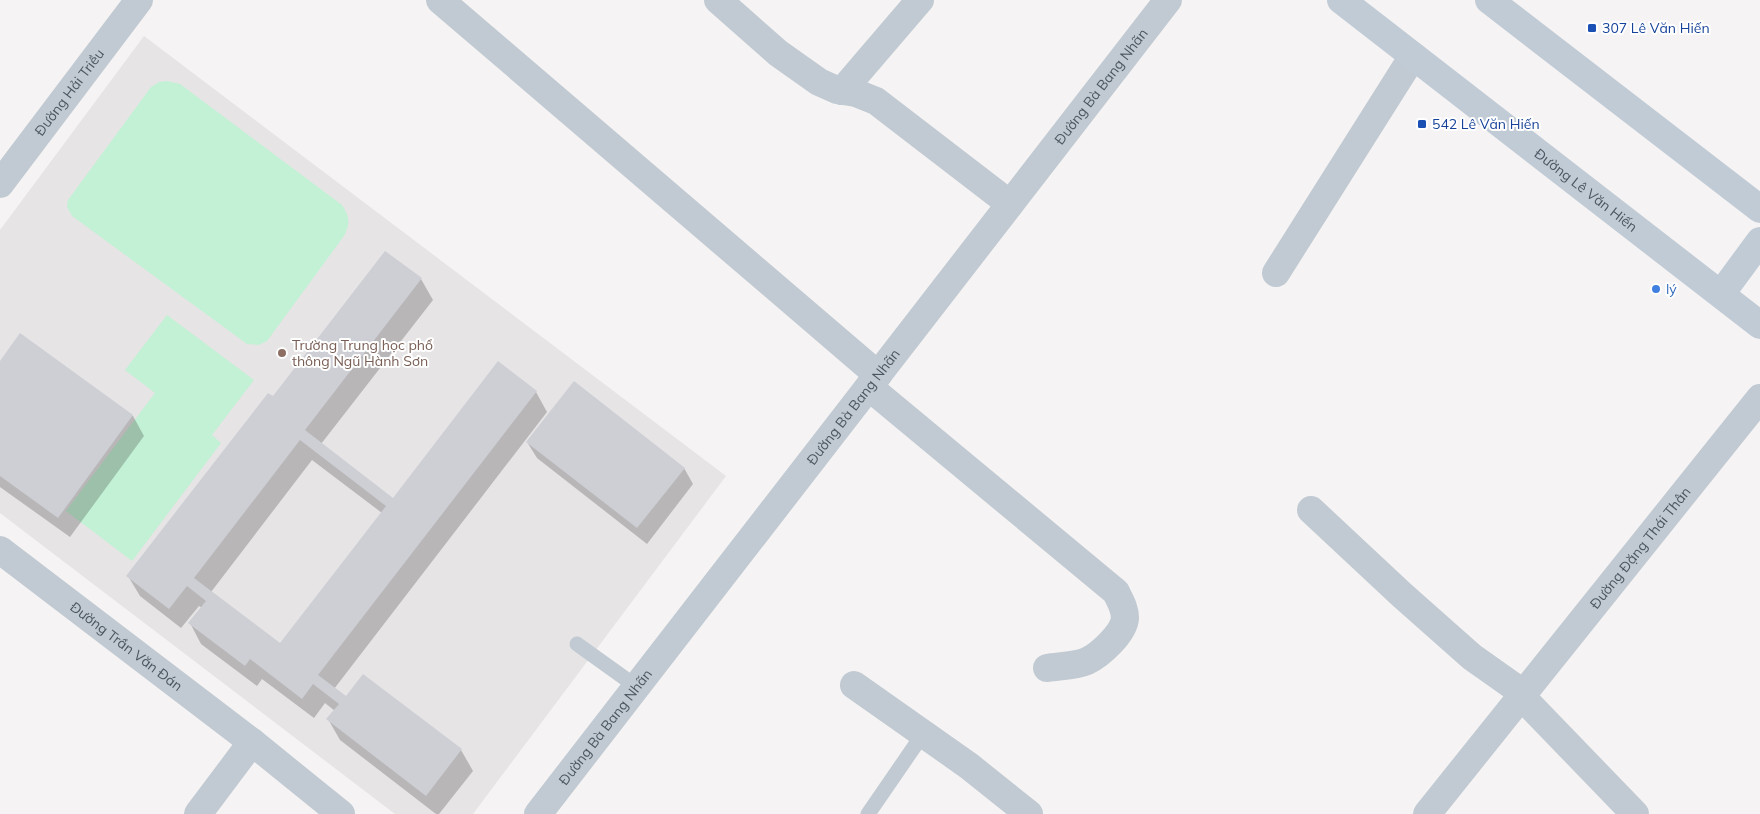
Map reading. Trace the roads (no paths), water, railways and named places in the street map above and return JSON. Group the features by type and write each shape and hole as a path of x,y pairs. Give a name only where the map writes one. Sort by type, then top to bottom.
{"main road":[{"name":"Đường Lê Văn Hiến","path":"1341,0 1760,325"},
{"path":"1489,0 1760,209"},
{"path":"1720,294 1760,241"}],"street":[{"name":"Đường Hải Triều","path":"0,184 139,0"},
{"path":"440,0 1116,592 1123,606 1125,619 1121,630 1113,640 1101,652 1086,662 1047,668"},
{"path":"718,0 778,53 819,82 876,101 1010,204"},
{"path":"842,91 920,0"},
{"name":"Đường Bà Bang Nhãn","path":"538,814 1168,0"},
{"path":"1276,273 1413,56"},
{"name":"Đường Đặng Thái Thân","path":"1427,814 1760,398"},
{"path":"1311,510 1472,657 1522,694 1635,814"},
{"name":"Đường Trần Văn Đán","path":"0,550 252,742 342,814"},
{"path":"854,685 968,766 1029,814"},
{"path":"198,814 252,742"}],"lane":[{"path":"577,644 636,687"},
{"path":"868,814 923,734"}],"place":[{"name":"307 Lê Văn Hiến","path":"1592,28"},
{"name":"542 Lê Văn Hiến","path":"1422,124"},
{"name":"lý","path":"1656,289"},
{"name":"Trường Trung học phổ thông Ngũ Hành Sơn","path":"282,353"}]}
